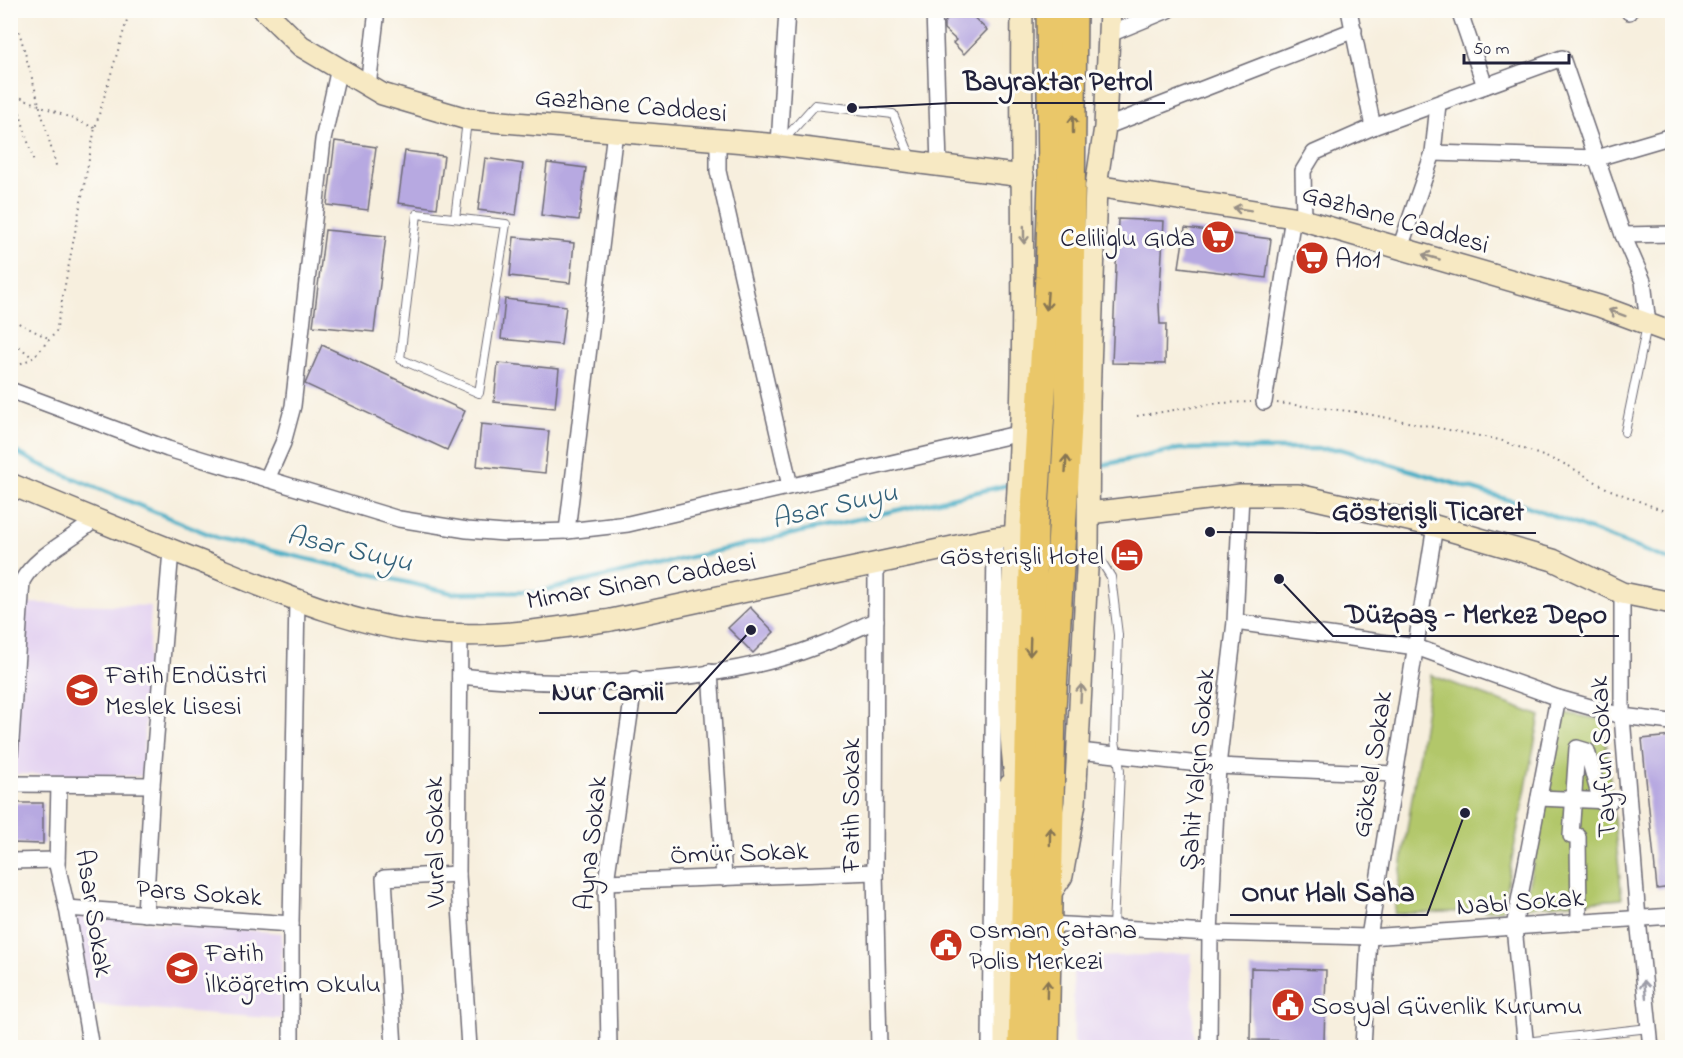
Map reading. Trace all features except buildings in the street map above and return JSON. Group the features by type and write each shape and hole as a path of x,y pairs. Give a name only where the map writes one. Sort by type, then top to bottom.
{"highway":[{"path":"1022,1047 1025,835 1015,531 1039,412 1049,277 1052,180 1050,10"},
{"path":"1045,1047 1052,708 1063,521 1079,404 1073,10"}],"main road":[{"name":"Gazhane Caddesi","path":"264,10 301,46 382,94 467,119 779,145 1023,176"},
{"path":"1005,1047 1005,751 1021,439 1025,300 1022,10"},
{"path":"1049,895 1062,876 1068,850 1079,752 1089,504 1079,404 1096,186 1105,127 1110,10"},
{"name":"Gazhane Caddesi","path":"1096,186 1298,219 1599,306 1672,333"},
{"name":"Mimar Sinan Caddesi","path":"10,484 297,599 387,627 460,635 556,629 611,620 1015,531"},
{"path":"1089,504 1241,495 1298,495 1435,526 1553,560 1622,593 1672,603"},
{"path":"1005,751 1025,835"}],"street":[{"path":"368,86 376,10"},
{"path":"779,145 787,10"},
{"path":"934,10 939,165"},
{"path":"1110,34 1168,10"},
{"path":"1349,10 1373,127"},
{"path":"1459,10 1485,86"},
{"path":"1105,127 1354,30"},
{"path":"1264,402 1298,219 1304,171 1314,153 1373,127 1562,58 1623,235 1643,281 1648,324"},
{"path":"267,479 283,443 293,406 325,130 339,68"},
{"path":"1400,248 1433,153 1438,104"},
{"path":"567,531 615,131"},
{"path":"1433,153 1596,159 1672,136"},
{"path":"718,140 718,171 790,486"},
{"path":"1623,235 1672,234"},
{"path":"10,390 168,449 399,519 428,525 504,533 567,531 628,524 790,486 1021,439"},
{"name":"Şahit Yalçın Sokak","path":"1209,1047 1210,933 1218,766 1234,622 1241,495"},
{"path":"10,755 22,581 36,562 81,532 95,519"},
{"name":"Göksel Sokak","path":"1363,1047 1368,938 1435,526"},
{"path":"145,914 152,785 171,550"},
{"name":"Fatih Sokak","path":"876,563 875,872 879,1047"},
{"name":"Tayfun Sokak","path":"1622,593 1622,716 1638,919"},
{"path":"291,1047 297,599"},
{"path":"460,676 554,682 635,679 710,672 799,653 876,620"},
{"path":"1234,622 1416,647 1558,698 1622,716 1671,722"},
{"name":"Vural Sokak","path":"460,635 458,874 469,1047"},
{"path":"710,672 724,878"},
{"name":"Ayna Sokak","path":"609,1047 606,882 635,679"},
{"path":"1526,1045 1514,927 1558,698"},
{"path":"1539,798 1573,801 1606,802 1587,751 1577,748 1573,801 1571,836 1578,836 1579,923"},
{"path":"990,1047 1005,751"},
{"path":"1079,752 1118,754 1218,766 1395,774"},
{"path":"10,784 152,785"},
{"name":"Asar Sokak","path":"59,785 57,860 91,1047"},
{"path":"10,861 57,860"},
{"name":"Ömür Sokak","path":"606,882 875,872"},
{"path":"394,1047 384,878 458,874"},
{"name":"Pars Sokak","path":"67,908 291,924"},
{"name":"Nabi Sokak","path":"1048,924 1210,933 1368,938 1672,916"},
{"path":"1638,919 1651,1047"}],"lane":[{"path":"779,145 814,105 852,108 893,114 912,162"},
{"path":"455,218 467,119"},
{"path":"417,214 455,218 506,224 479,393 400,359 417,214"},
{"path":"1625,432 1648,324"},
{"path":"1088,550 1107,568 1113,587 1118,635 1115,741 1120,770 1113,927"},
{"path":"1526,1045 1649,1028"}],"path":[{"path":"10,368 33,358 56,332 95,128 130,10"},
{"path":"19,31 57,169"},
{"path":"10,78 33,163"},
{"path":"10,93 95,128"},
{"path":"10,315 20,324 50,339"},
{"path":"10,339 33,358"},
{"path":"10,360 17,365"},
{"path":"1137,416 1218,404 1264,402 1357,412 1500,440 1567,465 1608,489 1672,514"}],"shaded area":[{"name":"Fatih Endüstri Meslek Lisesi","path":"22,603 151,606 142,776 15,774"},
{"name":"Fatih İlköğretim Okulu","path":"75,916 282,933 281,1019 87,1004"},
{"path":"1191,953 1194,1047 1074,1047 1073,958"}],"green space":[{"path":"1431,675 1540,716 1502,910 1394,914"},
{"path":"1564,713 1604,720 1622,899 1524,907"}],"waterway":[{"name":"Asar Suyu","path":"10,449 39,464 218,538 452,593 537,592 1012,484"},
{"name":"Asar Suyu","path":"1093,467 1179,449 1340,449 1522,504 1672,561"}],"place":[{"name":"Bayraktar Petrol","path":"852,108"},
{"name":"Celiliglu Gıda","path":"1218,237"},
{"name":"A101","path":"1312,258"},
{"name":"Gösterişli Ticaret","path":"1210,532"},
{"name":"Gösterişli Hotel","path":"1127,555"},
{"name":"Düzpaş - Merkez Depo","path":"1279,579"},
{"name":"Nur Camii","path":"751,630"},
{"name":"Fatih Endüstri Meslek Lisesi","path":"82,690"},
{"name":"Onur Halı Saha","path":"1465,813"},
{"name":"Osman Çatana Polis Merkezi","path":"946,945"},
{"name":"Fatih İlköğretim Okulu","path":"182,968"},
{"name":"Sosyal Güvenlik Kurumu","path":"1288,1005"}]}
